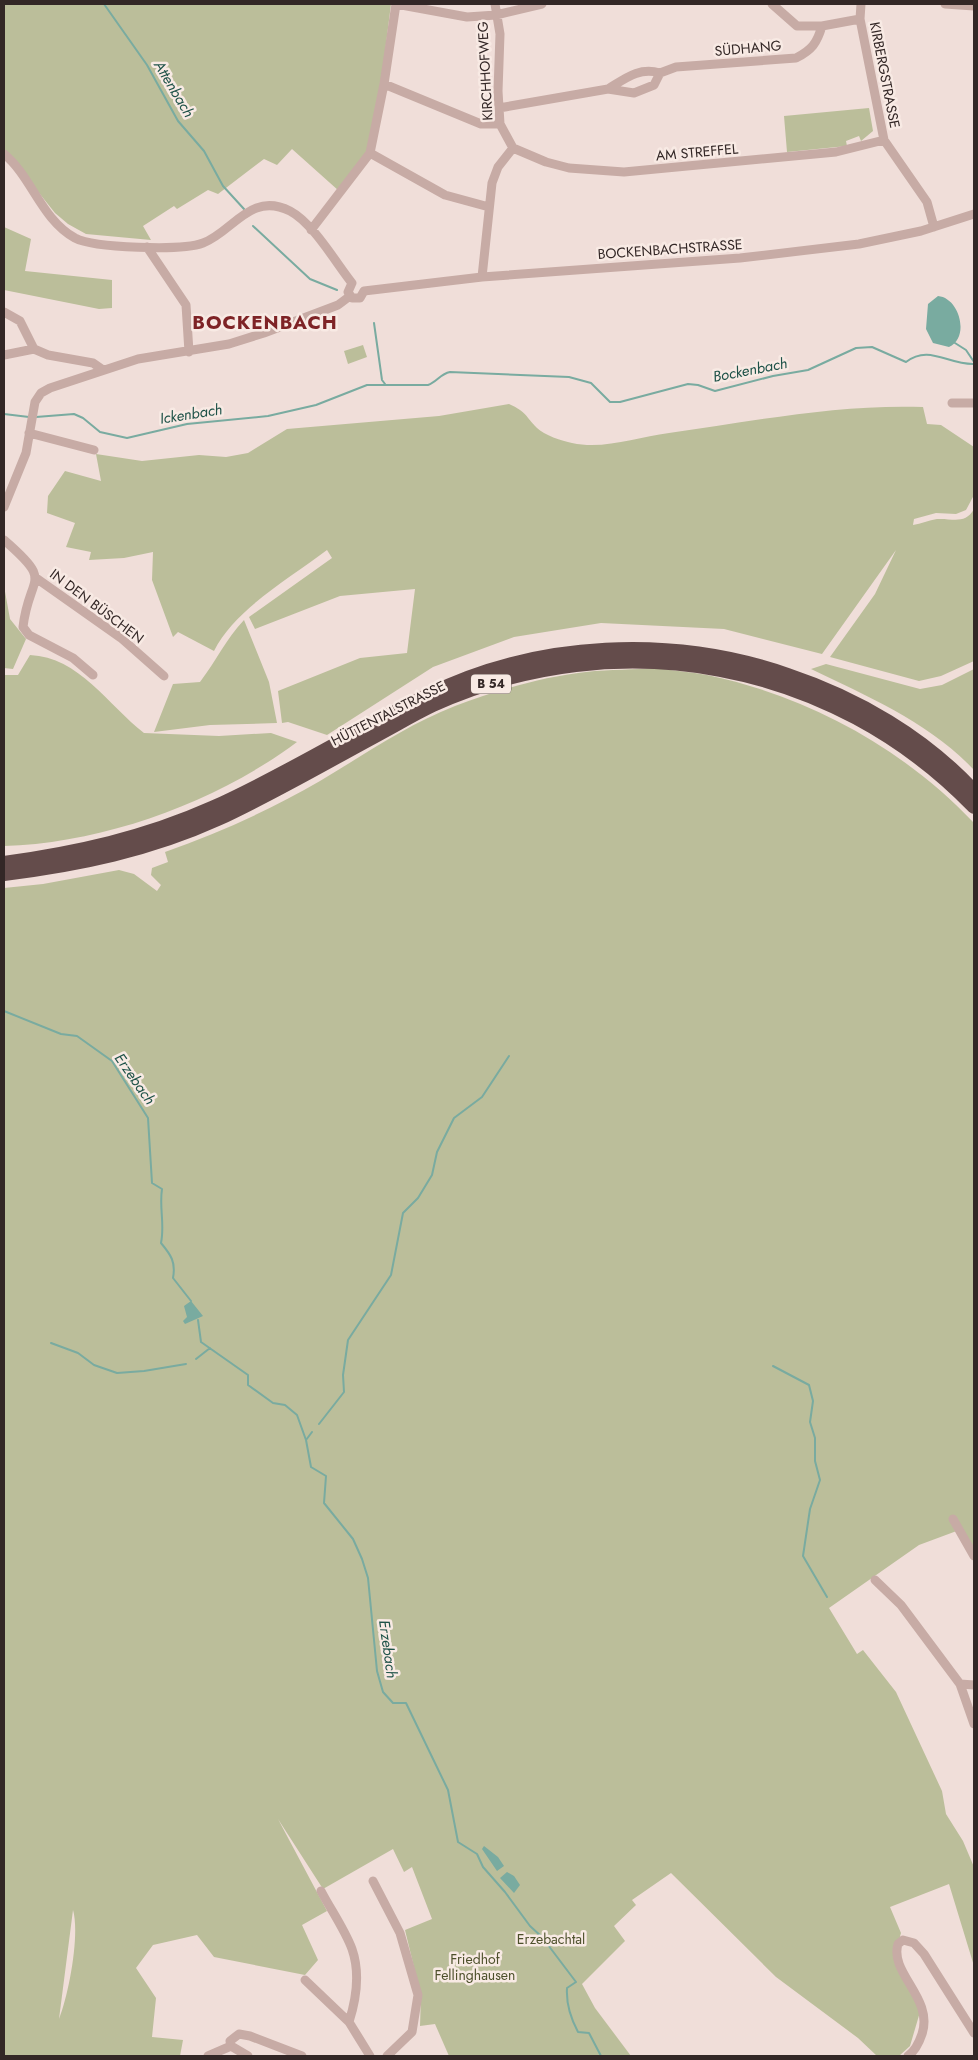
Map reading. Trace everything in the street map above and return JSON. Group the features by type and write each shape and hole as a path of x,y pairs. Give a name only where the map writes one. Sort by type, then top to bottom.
{"highway":[{"name":"HÜTTENTALSTRASSE","path":"4,863 93,849 154,831 211,808 265,783 430,694 513,664 562,654 611,650 663,650 713,656 764,667 813,684 849,699 883,718 927,750 974,791"},
{"name":"HÜTTENTALSTRASSE","path":"4,874 96,860 157,842 224,816 433,705 515,676 564,666 612,661 662,662 710,667 760,678 808,694 875,727 919,757 974,807"}],"street":[{"path":"311,230 370,153 384,84 396,4 467,18 496,15 542,4"},
{"name":"KIRCHHOFWEG","path":"494,4 500,34 500,124 514,148"},
{"path":"772,4 797,26 822,26 860,19"},
{"name":"KIRBERGSTRASSE","path":"861,4 860,19 884,140 927,202 934,227"},
{"path":"944,4 974,6"},
{"name":"SÜDHANG","path":"608,89 627,77 647,69 660,73 676,67 796,58 810,51 817,42 822,26"},
{"name":"SÜDHANG","path":"499,108 608,89 634,93 654,85 660,73"},
{"path":"384,84 482,124 500,124"},
{"name":"AM STREFFEL","path":"514,148 546,162 569,168 624,172 836,152 884,140"},
{"path":"482,277 494,174 514,148"},
{"path":"370,153 444,195 489,207"},
{"path":"4,154 52,217 74,238 88,242 147,247 203,243 240,216 268,206 289,211 300,217 352,283 360,284 364,291 360,298 350,296 338,305 264,334 229,344 138,360 50,388 41,393 35,402 26,453 4,506"},
{"name":"BOCKENBACHSTRASSE","path":"364,291 482,277 740,258 859,244 934,227 974,214"},
{"path":"147,247 186,305 190,352"},
{"path":"350,296 348,290 352,283"},
{"path":"4,312 20,321 34,349"},
{"path":"4,355 34,349 48,355 93,363 103,370"},
{"path":"952,404 974,403"},
{"path":"29,433 94,450"},
{"path":"4,540 29,562 36,578 23,627 29,635 73,658 93,675"},
{"name":"IN DEN BÜSCHEN","path":"36,578 121,638 164,676"},
{"path":"953,1519 974,1556"},
{"path":"875,1580 901,1605 960,1684 974,1724"},
{"path":"960,1684 974,1685"},
{"path":"373,1881 400,1933 418,1995 412,2032 387,2056"},
{"path":"321,1891 352,1950 356,1979 354,2005 349,2022"},
{"path":"908,2056 916,2048 925,2018 920,2001 897,1958 898,1944 903,1940 914,1943 924,1954 974,2033"},
{"path":"305,1980 349,2022 370,2056"},
{"path":"231,2046 230,2041 239,2034 250,2036 302,2056"},
{"path":"208,2056 231,2046"},
{"path":"231,2046 248,2056"}],"green space":[{"path":"4,4 391,4 381,84 366,155 339,191 292,149 277,165 264,159 218,194 208,190 177,209 174,206 143,226 151,240 86,234 68,224 55,213 4,149"},
{"path":"869,108 873,131 861,141 859,136 846,141 847,146 787,152 784,116"},
{"path":"4,227 31,239 25,271 112,280 112,308 99,309 4,290"},
{"path":"363,345 367,357 348,364 344,351"},
{"path":"509,404 523,412 540,431 558,439 584,445 608,444 796,414 860,408 923,407 927,424 941,425 974,447 974,495 966,510 956,514 936,513 914,519 913,525 937,519 962,519 967,517 974,509 974,661 941,676 919,681 830,657 875,594 896,550 822,654 724,629 601,623 514,637 433,667 327,735 288,722 282,723 278,691 360,658 407,653 415,589 340,596 255,629 249,617 332,558 327,550 249,608 223,636 214,651 178,632 173,637 152,580 153,552 124,558 89,560 91,552 66,547 75,523 47,513 48,496 65,471 101,481 96,454 142,461 199,455 226,457 248,453 287,429 439,416"},
{"path":"4,586 10,619 26,639 13,669 4,668"},
{"path":"244,620 269,682 277,723 210,725 154,732 173,684 200,682"},
{"path":"30,655 47,658 63,664 78,673 144,733 219,736 271,733 297,742 266,764 232,783 158,815 120,828 81,837 4,846 4,675 18,675"},
{"path":"826,664 920,689 942,685 974,669 974,770 938,738 898,712 811,669"},
{"path":"658,668 707,675 745,684 817,711 852,729 917,771 974,823 974,1550 962,1529 919,1545 829,1608 857,1654 863,1650 896,1692 942,1791 946,1814 963,1841 974,1867 974,1966 949,1884 890,1907 901,1933 897,1947 920,2012 910,2046 899,2056 877,2056 858,2038 776,1977 671,1873 632,1900 636,1905 614,1926 625,1941 582,1984 595,2008 631,2056 449,2056 435,2024 420,2026 421,1996 405,1930 432,1919 412,1867 404,1872 393,1849 323,1889 278,1819 327,1911 302,1925 318,1960 305,1975 214,1957 197,1935 153,1945 136,1968 156,1998 152,2037 183,2040 180,2056 4,2056 4,888 43,884 119,870 134,874 157,891 161,885 151,875 152,868 168,862 165,852 225,829 282,802 419,722 455,706 487,695 553,677 595,671","holes":["73,1910 75,1921 72,1964 59,2019"]}],"water":[{"path":"938,296 946,298 952,304 960,319 959,336 949,347 933,343 926,329 928,304"},
{"path":"191,1301 203,1316 185,1324 183,1321 187,1317 184,1306"},
{"path":"484,1846 498,1857 504,1866 497,1871 482,1849"},
{"path":"507,1872 514,1876 520,1885 514,1893 500,1878"}],"waterway":[{"name":"Attenbach","path":"104,4 147,65 178,121 204,151 223,186 244,209"},
{"name":"Attenbach","path":"253,226 310,279 337,290"},
{"name":"Attenbach","path":"374,323 382,380 385,384"},
{"path":"955,343 966,350 974,362"},
{"name":"Bockenbach","path":"36,417 74,414 83,418 100,432 127,438 187,424 268,416 316,405 367,385 428,385 450,372 569,377 591,383 610,402 620,402 688,384 698,385 715,391 773,376 808,370 856,348 872,347 906,362 914,357 931,355 956,362 974,364"},
{"name":"Ickenbach","path":"4,414 29,417"},
{"name":"Erzebach","path":"4,1011 61,1034 77,1036 112,1061 148,1118 152,1183 162,1189 161,1243 172,1259 174,1267 173,1278 191,1301"},
{"path":"319,1424 344,1392 343,1375 348,1340 391,1275 403,1213 418,1198 432,1175 437,1152 454,1118 482,1097 509,1056"},
{"name":"Erzebach","path":"198,1320 201,1342 248,1375 248,1385 273,1403 285,1405 297,1415 306,1440 311,1467 326,1476 324,1503 353,1539 368,1578 377,1671 383,1692 393,1703 406,1703 448,1790 458,1842 477,1854 483,1867 505,1892 530,1926 542,1937 576,1982 567,1988 567,2000 571,2016 578,2032 589,2033 601,2056"},
{"path":"51,1343 78,1353 94,1365 117,1373 144,1371 186,1364"},
{"path":"196,1359 210,1348"},
{"path":"773,1366 809,1385 813,1401 810,1422 815,1438 815,1461 820,1480 810,1509 803,1556 827,1597"},
{"path":"306,1440 312,1432"}],"district":[{"name":"BOCKENBACH","path":"265,322"}],"park label":[{"name":"Erzebachtal","path":"551,1939"},
{"name":"Friedhof Fellinghausen","path":"475,1968"}]}
